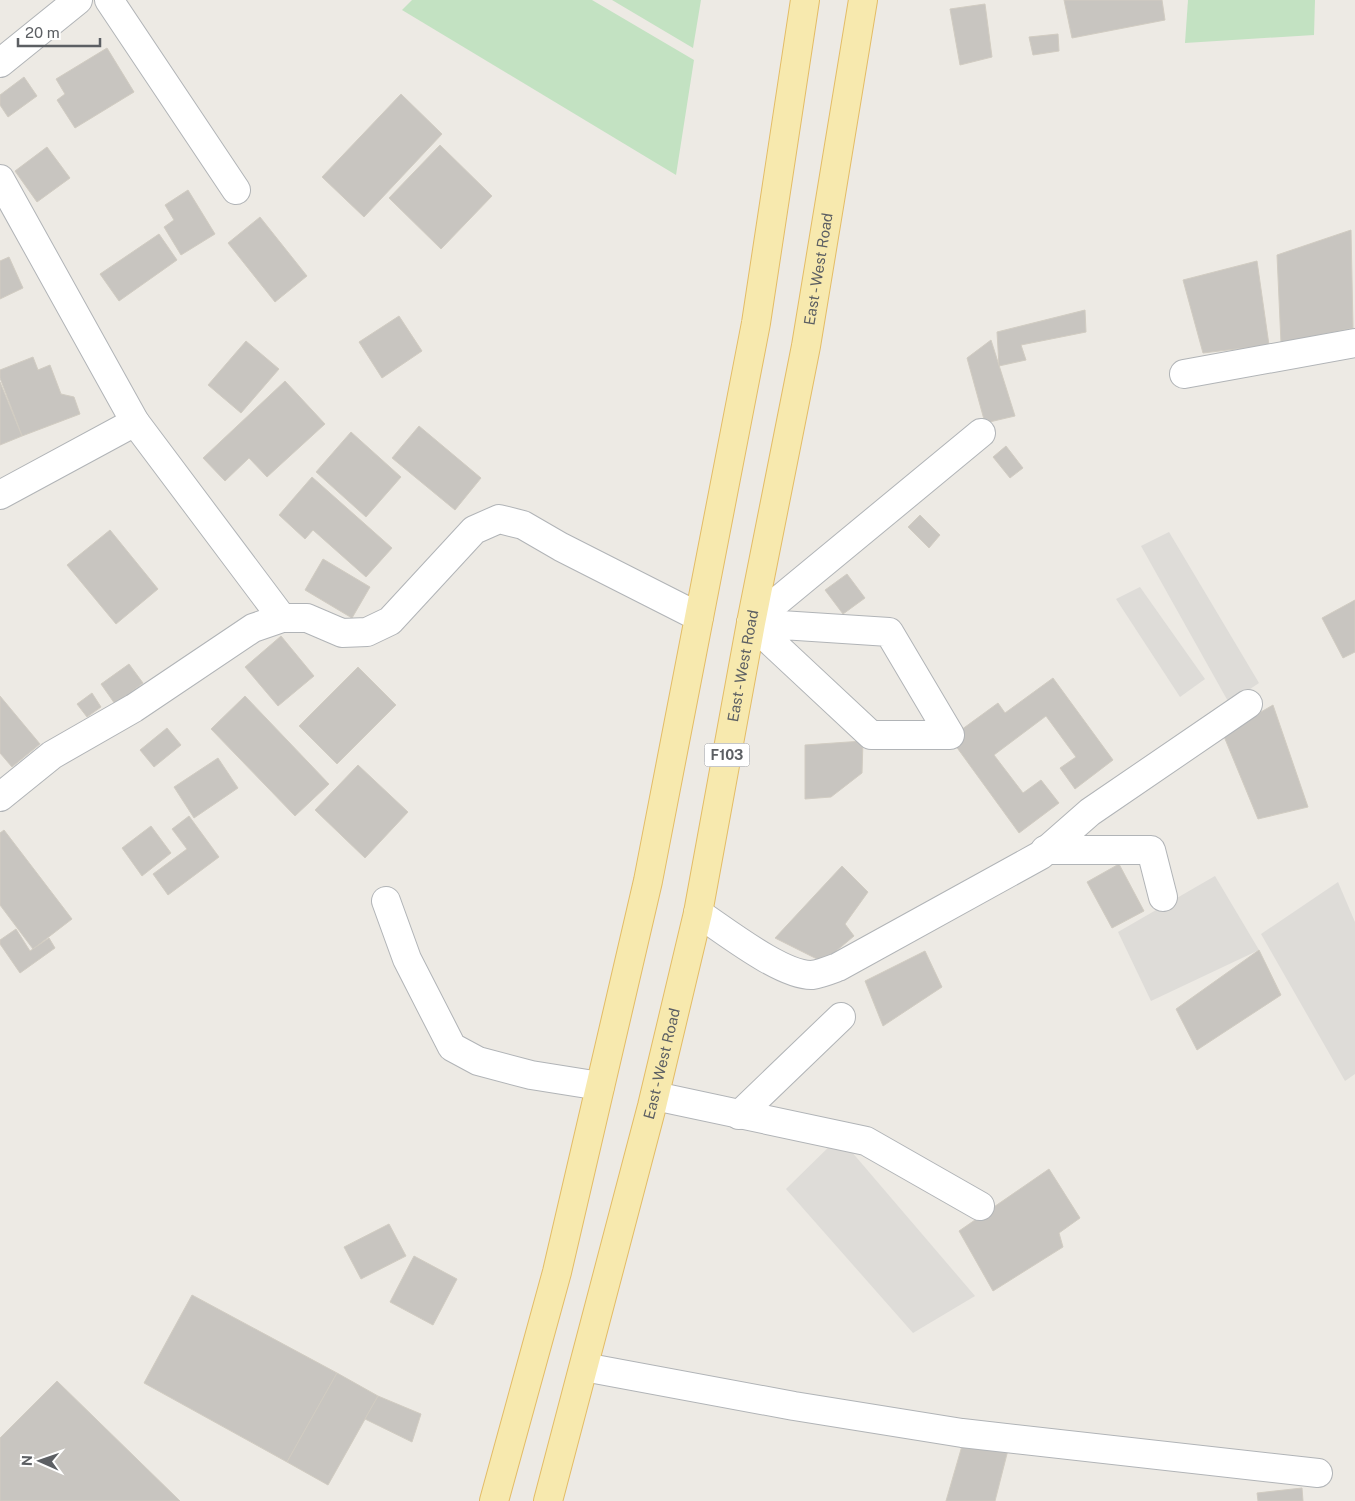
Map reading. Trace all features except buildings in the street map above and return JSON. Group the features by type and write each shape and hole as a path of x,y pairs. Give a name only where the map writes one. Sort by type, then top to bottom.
{"main road":[{"path":"494,1501 557,1272 648,881 756,323 805,0"},
{"name":"East - West Road","path":"548,1501 655,1096 698,913 751,624 806,346 863,0"}],"street":[{"path":"0,63 78,0"},
{"path":"109,0 236,190"},
{"path":"0,179 135,422 282,618"},
{"path":"1184,374 1355,343"},
{"path":"0,495 135,422"},
{"path":"751,624 982,433"},
{"path":"0,797 52,755 134,708 253,628 282,618 307,618 342,633 367,632 390,621 474,530 498,519 523,525 561,547 699,617"},
{"path":"751,624 889,632 950,735 871,735 751,624"},
{"path":"698,913 770,961 795,972 812,975 838,967 1045,850 1090,812 1248,704"},
{"path":"1045,850 1151,850 1163,897"},
{"path":"386,901 407,959 452,1047 478,1061 531,1075 600,1086"},
{"path":"739,1115 840,1017"},
{"path":"655,1096 866,1141 980,1206"},
{"path":"584,1367 794,1406 962,1433 1318,1473"}],"shaded area":[{"path":"1169,532 1259,683 1229,703 1141,546"},
{"path":"1140,587 1205,679 1180,697 1116,599"},
{"path":"1215,876 1259,950 1151,1001 1118,932"},
{"path":"1338,882 1355,922 1355,1074 1345,1081 1261,934"},
{"path":"839,1137 975,1296 913,1333 786,1189"}],"green space":[{"path":"412,0 592,0 694,60 676,175 402,10"},
{"path":"612,0 701,0 693,48"},
{"path":"1188,0 1315,0 1314,35 1185,43"}]}
